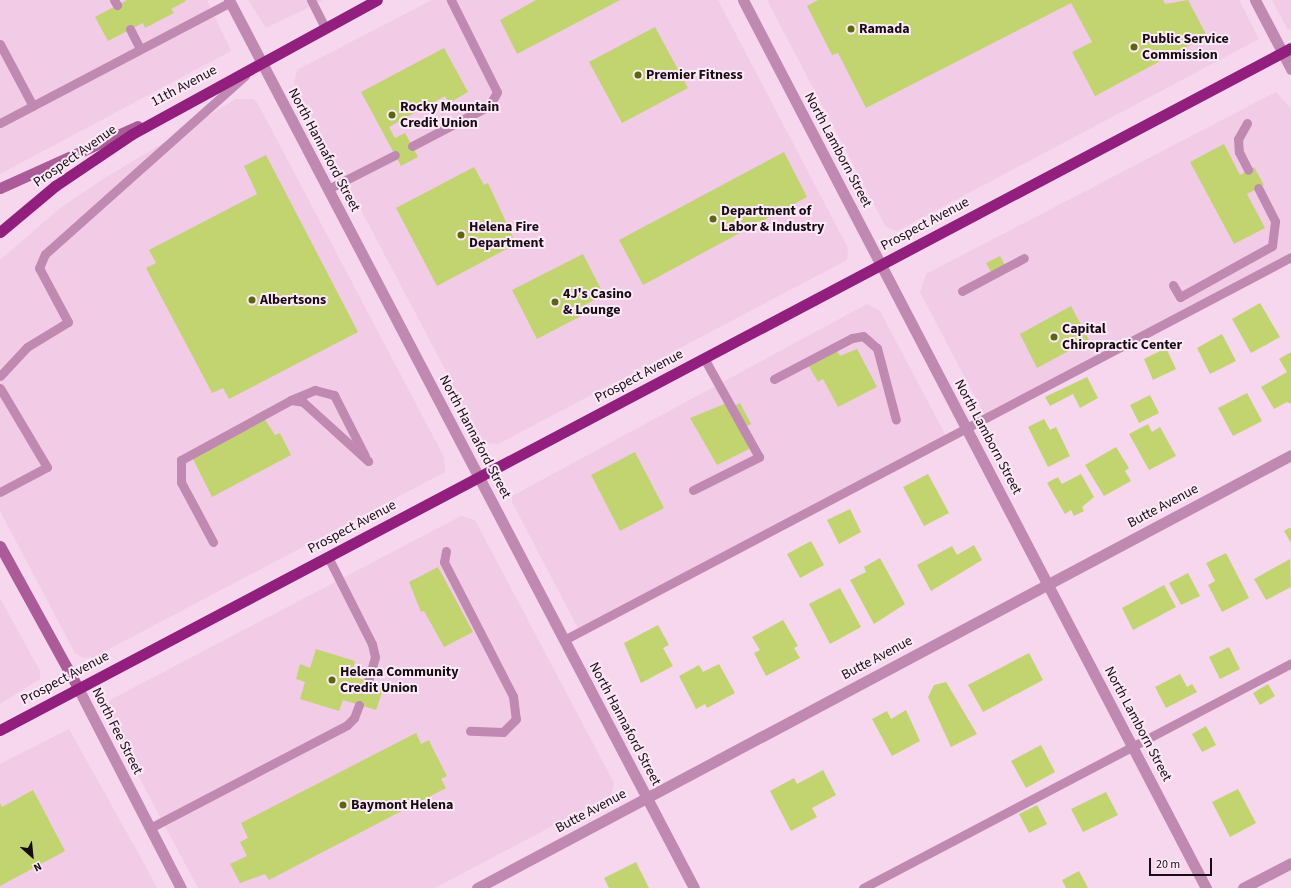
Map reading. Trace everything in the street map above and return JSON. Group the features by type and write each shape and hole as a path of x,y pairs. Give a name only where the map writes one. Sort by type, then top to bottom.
{"highway":[{"name":"11th Avenue","path":"171,111 378,0"},
{"name":"Prospect Avenue","path":"0,730 1287,50"},
{"name":"Prospect Avenue","path":"0,232 94,159 171,111"}],"main road":[{"name":"11th Avenue","path":"0,188 171,111"},
{"name":"North Fee Street","path":"0,546 78,688"}],"street":[{"name":"North Lamborn Street","path":"743,0 1206,888"},
{"path":"1255,0 1287,50 1291,69"},
{"name":"North Hannaford Street","path":"229,1 694,888"},
{"name":"Butte Avenue","path":"477,888 1291,455"},
{"name":"North Fee Street","path":"78,688 181,888"},
{"path":"1242,888 1291,863"}],"lane":[{"path":"311,0 325,28"},
{"path":"412,146 489,106 497,92 450,0"},
{"path":"0,123 140,50 229,1"},
{"path":"130,29 140,50"},
{"path":"0,44 33,106"},
{"path":"0,376 27,347 68,322 39,268 45,254 261,62"},
{"path":"1247,123 1238,139 1239,152 1248,170"},
{"path":"328,190 395,155"},
{"path":"1173,285 1180,297 1272,246 1275,221 1258,188"},
{"path":"962,291 1024,258"},
{"path":"564,640 1291,258"},
{"path":"774,378 852,338 863,336 877,348 896,420"},
{"path":"693,490 758,457 704,358"},
{"path":"0,388 47,467 0,492"},
{"path":"213,542 181,482 181,460 291,400 315,390 334,395 368,461 303,402 291,400"},
{"path":"446,551 444,562 513,696 516,719 503,732 470,731"},
{"path":"328,557 372,644 375,657 368,681"},
{"path":"863,888 1291,663"},
{"path":"150,828 347,725 354,718 359,705"}],"shaded area":[{"path":"0,0 207,0 231,51 0,174"},
{"path":"248,0 324,0 266,28"},
{"path":"432,0 718,0 848,248 847,260 498,444 484,443 294,83 297,70"},
{"path":"767,0 1239,0 1259,39 897,231 886,227"},
{"path":"1272,0 1291,0 1291,28 1288,30"},
{"path":"1276,92 1291,108 1291,257 986,418 920,292 926,274"},
{"path":"236,99 253,99 258,104 444,457 445,472 94,657 83,658 75,653 0,511 0,260 59,209 100,181"},
{"path":"867,304 880,311 947,438 580,632 512,502 512,496"},
{"path":"461,516 475,520 614,783 611,795 435,888 198,888 105,713 110,700"},
{"path":"0,598 40,671 40,679 0,704"},
{"path":"69,729 157,888 0,888 0,764"}],"building":[{"path":"127,0 186,1 171,9 174,13 145,28 143,23 108,41 95,17"},
{"path":"536,0 620,0 517,54 500,20"},
{"path":"818,0 1163,0 1165,4 1188,0 1207,36 1095,96 1072,52 1092,42 1071,3 866,108 838,53 832,55 807,6"},
{"name":"Premier Fitness","path":"655,27 688,88 622,123 589,62"},
{"name":"Rocky Mountain Credit Union","path":"444,48 468,92 449,103 445,96 389,127 395,138 405,133 418,157 401,166 361,92"},
{"path":"1224,144 1240,175 1254,167 1264,185 1247,194 1265,228 1234,244 1190,162"},
{"name":"Department of Labor & Industry","path":"784,152 807,197 643,285 619,240"},
{"name":"Albertsons","path":"266,155 358,332 229,399 223,388 212,393 146,268 156,263 149,250 257,194 244,166"},
{"name":"Helena Fire Department","path":"474,167 484,185 488,183 516,244 437,286 396,208"},
{"name":"4J's Casino & Lounge","path":"583,254 604,295 579,308 583,315 537,339 512,290"},
{"path":"1000,256 1005,265 991,272 986,263"},
{"path":"1260,303 1280,337 1251,353 1232,319"},
{"name":"Capital Chiropractic Center","path":"1071,306 1089,340 1037,368 1020,334"},
{"path":"1222,334 1236,361 1210,374 1197,348"},
{"path":"1166,348 1176,369 1153,380 1144,359"},
{"path":"836,349 840,356 857,349 877,387 838,407 823,379 818,382 807,363"},
{"path":"1291,352 1291,404 1287,402 1274,409 1261,387 1287,372 1279,359"},
{"path":"1087,377 1098,398 1080,408 1073,394 1050,406 1045,397"},
{"path":"1247,393 1262,421 1233,436 1218,408"},
{"path":"1150,395 1159,413 1139,423 1130,405"},
{"path":"727,403 730,408 740,403 751,424 741,429 751,448 717,465 690,418"},
{"path":"264,418 275,435 280,433 291,455 212,497 193,459"},
{"path":"1044,419 1050,430 1056,427 1070,456 1048,467 1028,427"},
{"path":"1148,424 1152,432 1160,427 1176,456 1149,470 1129,434"},
{"path":"1116,447 1129,468 1125,471 1131,481 1104,496 1085,465"},
{"path":"635,452 664,508 620,531 591,475"},
{"path":"928,474 949,513 924,526 903,487"},
{"path":"1081,474 1094,497 1082,507 1084,511 1074,516 1071,510 1065,514 1047,483 1058,477 1062,484"},
{"path":"850,509 861,532 839,544 827,520"},
{"path":"1291,527 1291,543 1284,531"},
{"path":"811,541 824,565 800,578 787,554"},
{"path":"974,545 982,560 931,591 917,565 952,546 957,555"},
{"path":"1226,553 1249,598 1222,612 1208,585 1215,581 1206,563"},
{"path":"880,558 905,604 874,624 850,580 866,572 864,567"},
{"path":"1290,559 1291,587 1266,600 1254,579"},
{"path":"438,567 473,632 444,647 424,611 421,612 409,582"},
{"path":"1188,573 1200,596 1181,605 1169,583"},
{"path":"1164,585 1176,607 1133,630 1122,608"},
{"path":"840,588 861,627 830,644 809,604"},
{"path":"783,620 798,646 794,648 800,658 766,676 754,653 760,650 752,637"},
{"path":"658,625 669,645 663,648 673,666 641,683 624,643"},
{"path":"1229,647 1240,669 1220,679 1209,657"},
{"name":"Helena Community Credit Union","path":"316,649 355,661 351,676 384,686 376,710 343,700 339,711 300,699 305,682 296,679 300,664 310,668"},
{"path":"1029,653 1043,680 983,712 968,685"},
{"path":"719,664 735,693 707,708 705,704 696,709 679,676 699,665 703,672"},
{"path":"1180,674 1187,687 1192,684 1197,692 1166,708 1155,687"},
{"path":"946,682 977,734 951,747 928,697 934,685"},
{"path":"1268,684 1275,696 1260,705 1253,693"},
{"path":"906,710 920,741 892,756 872,719 887,711 891,719"},
{"path":"1206,726 1216,745 1202,752 1192,734"},
{"name":"Baymont Helena","path":"416,733 421,744 429,740 447,776 441,779 446,788 269,880 265,874 240,883 230,864 247,856 240,842 248,838 241,823"},
{"path":"1041,745 1055,772 1026,788 1011,761"},
{"path":"823,770 836,795 812,808 817,817 791,831 770,791 794,778 797,784"},
{"path":"1238,789 1256,823 1230,837 1212,802"},
{"path":"33,790 65,851 0,886 0,803 2,807"},
{"path":"1106,792 1118,815 1083,832 1071,809"},
{"path":"1037,805 1047,824 1029,833 1019,814"},
{"path":"636,862 649,888 609,888 604,878"},
{"path":"1079,871 1088,888 1066,888 1062,880"}],"place":[{"name":"Ramada","path":"851,29"},
{"name":"Public Service Commission","path":"1134,47"},
{"name":"Premier Fitness","path":"638,75"},
{"name":"Rocky Mountain Credit Union","path":"392,115"},
{"name":"Department of Labor & Industry","path":"713,219"},
{"name":"Helena Fire Department","path":"461,235"},
{"name":"Albertsons","path":"252,300"},
{"name":"4J's Casino & Lounge","path":"555,302"},
{"name":"Capital Chiropractic Center","path":"1054,337"},
{"name":"Helena Community Credit Union","path":"332,680"},
{"name":"Baymont Helena","path":"343,805"}]}
